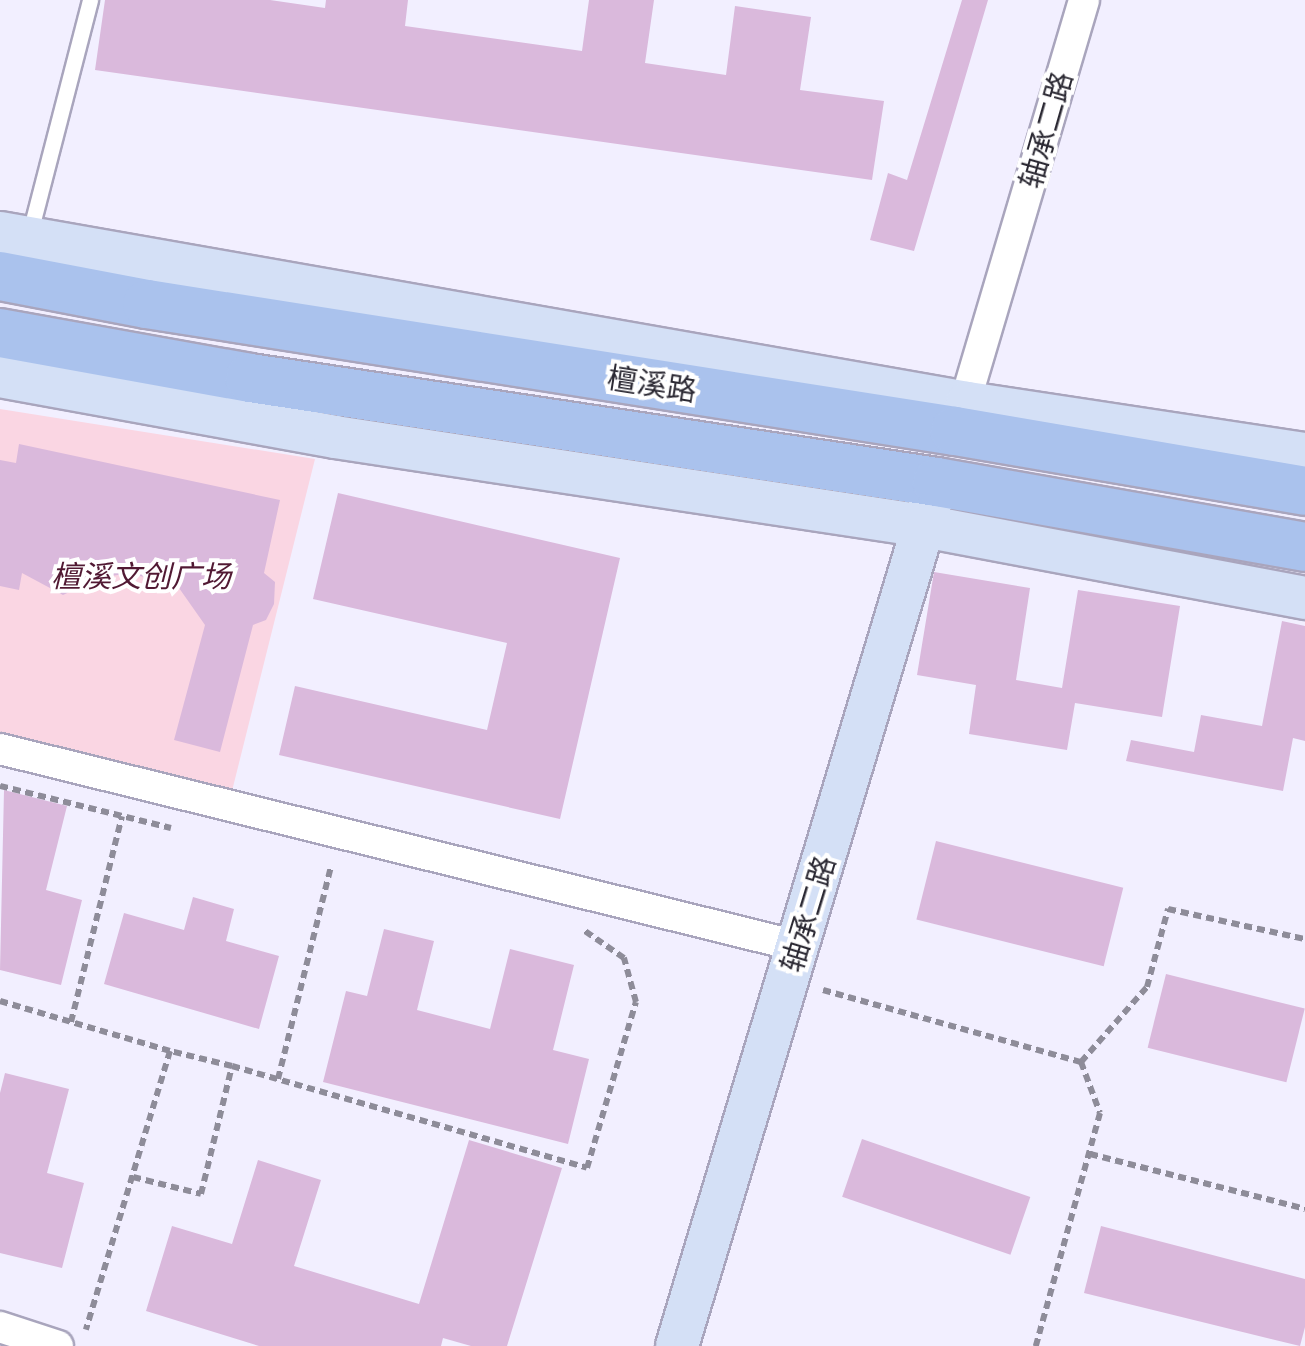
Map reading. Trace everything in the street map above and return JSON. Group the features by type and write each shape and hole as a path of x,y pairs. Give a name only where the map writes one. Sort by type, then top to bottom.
{"main road":[{"name":"檀溪路","path":"17,258 242,320 961,417 1305,492"},
{"name":"檀溪路","path":"0,334 250,378 938,482 1305,547"}],"street":[{"name":"轴承二路","path":"961,417 1084,0"},
{"path":"0,376 336,437 924,526 1305,598"},
{"path":"961,417 1305,454"},
{"name":"轴承二路","path":"677,1346 938,482"},
{"path":"0,749 793,964"},
{"path":"0,1327 58,1346"}],"lane":[{"path":"17,258 90,0"}],"path":[{"path":"0,786 179,830"},
{"path":"71,1022 122,816"},
{"path":"312,862 349,872"},
{"path":"278,1079 330,867"},
{"path":"1081,1062 1147,987 1168,908 1305,939"},
{"path":"0,1001 586,1168 636,1002 624,958 586,930 568,926"},
{"path":"793,964 1081,1062"},
{"path":"82,1346 170,1050"},
{"path":"1036,1346 1100,1113 1081,1062"},
{"path":"132,1177 201,1194 232,1066"},
{"path":"1090,1154 1305,1210"}],"green space":[{"name":"檀溪文创广场","path":"0,409 315,459 231,795 0,737"}],"building":[{"path":"105,0 270,0 325,8 326,0 408,0 405,26 582,51 589,0 654,0 645,63 726,75 735,6 811,17 800,90 884,101 872,180 95,70"},
{"path":"962,0 988,0 914,251 870,240 888,173 907,180"},
{"path":"19,444 280,500 264,573 275,582 274,604 266,620 253,625 220,752 174,740 205,625 179,588 154,578 124,574 99,578 63,595 22,573 19,590 0,586 0,460 16,463"},
{"path":"338,493 620,558 560,819 279,755 295,686 487,730 507,643 313,599"},
{"path":"934,572 1030,588 1016,680 1062,688 1078,590 1180,606 1162,717 1075,703 1067,750 969,734 976,685 917,675"},
{"path":"1282,621 1305,626 1305,741 1293,738 1283,791 1126,761 1131,740 1194,752 1201,715 1262,726"},
{"path":"4,790 67,806 46,890 82,900 61,985 0,970"},
{"path":"936,841 1123,888 1104,966 916,920"},
{"path":"193,897 234,909 226,941 279,956 259,1029 104,984 124,913 184,930"},
{"path":"384,929 434,941 417,1010 490,1029 510,949 574,965 553,1050 589,1059 568,1144 323,1082 346,991 367,996"},
{"path":"1166,974 1305,1009 1286,1082 1148,1048"},
{"path":"5,1073 69,1089 47,1173 84,1183 62,1268 0,1253 0,1093"},
{"path":"862,1139 1030,1197 1010,1255 842,1197"},
{"path":"469,1140 562,1168 507,1346 471,1346 443,1338 441,1346 259,1346 146,1311 172,1226 232,1244 258,1160 321,1180 294,1266 419,1304"},
{"path":"1101,1226 1305,1279 1305,1327 1300,1346 1084,1293"}]}
